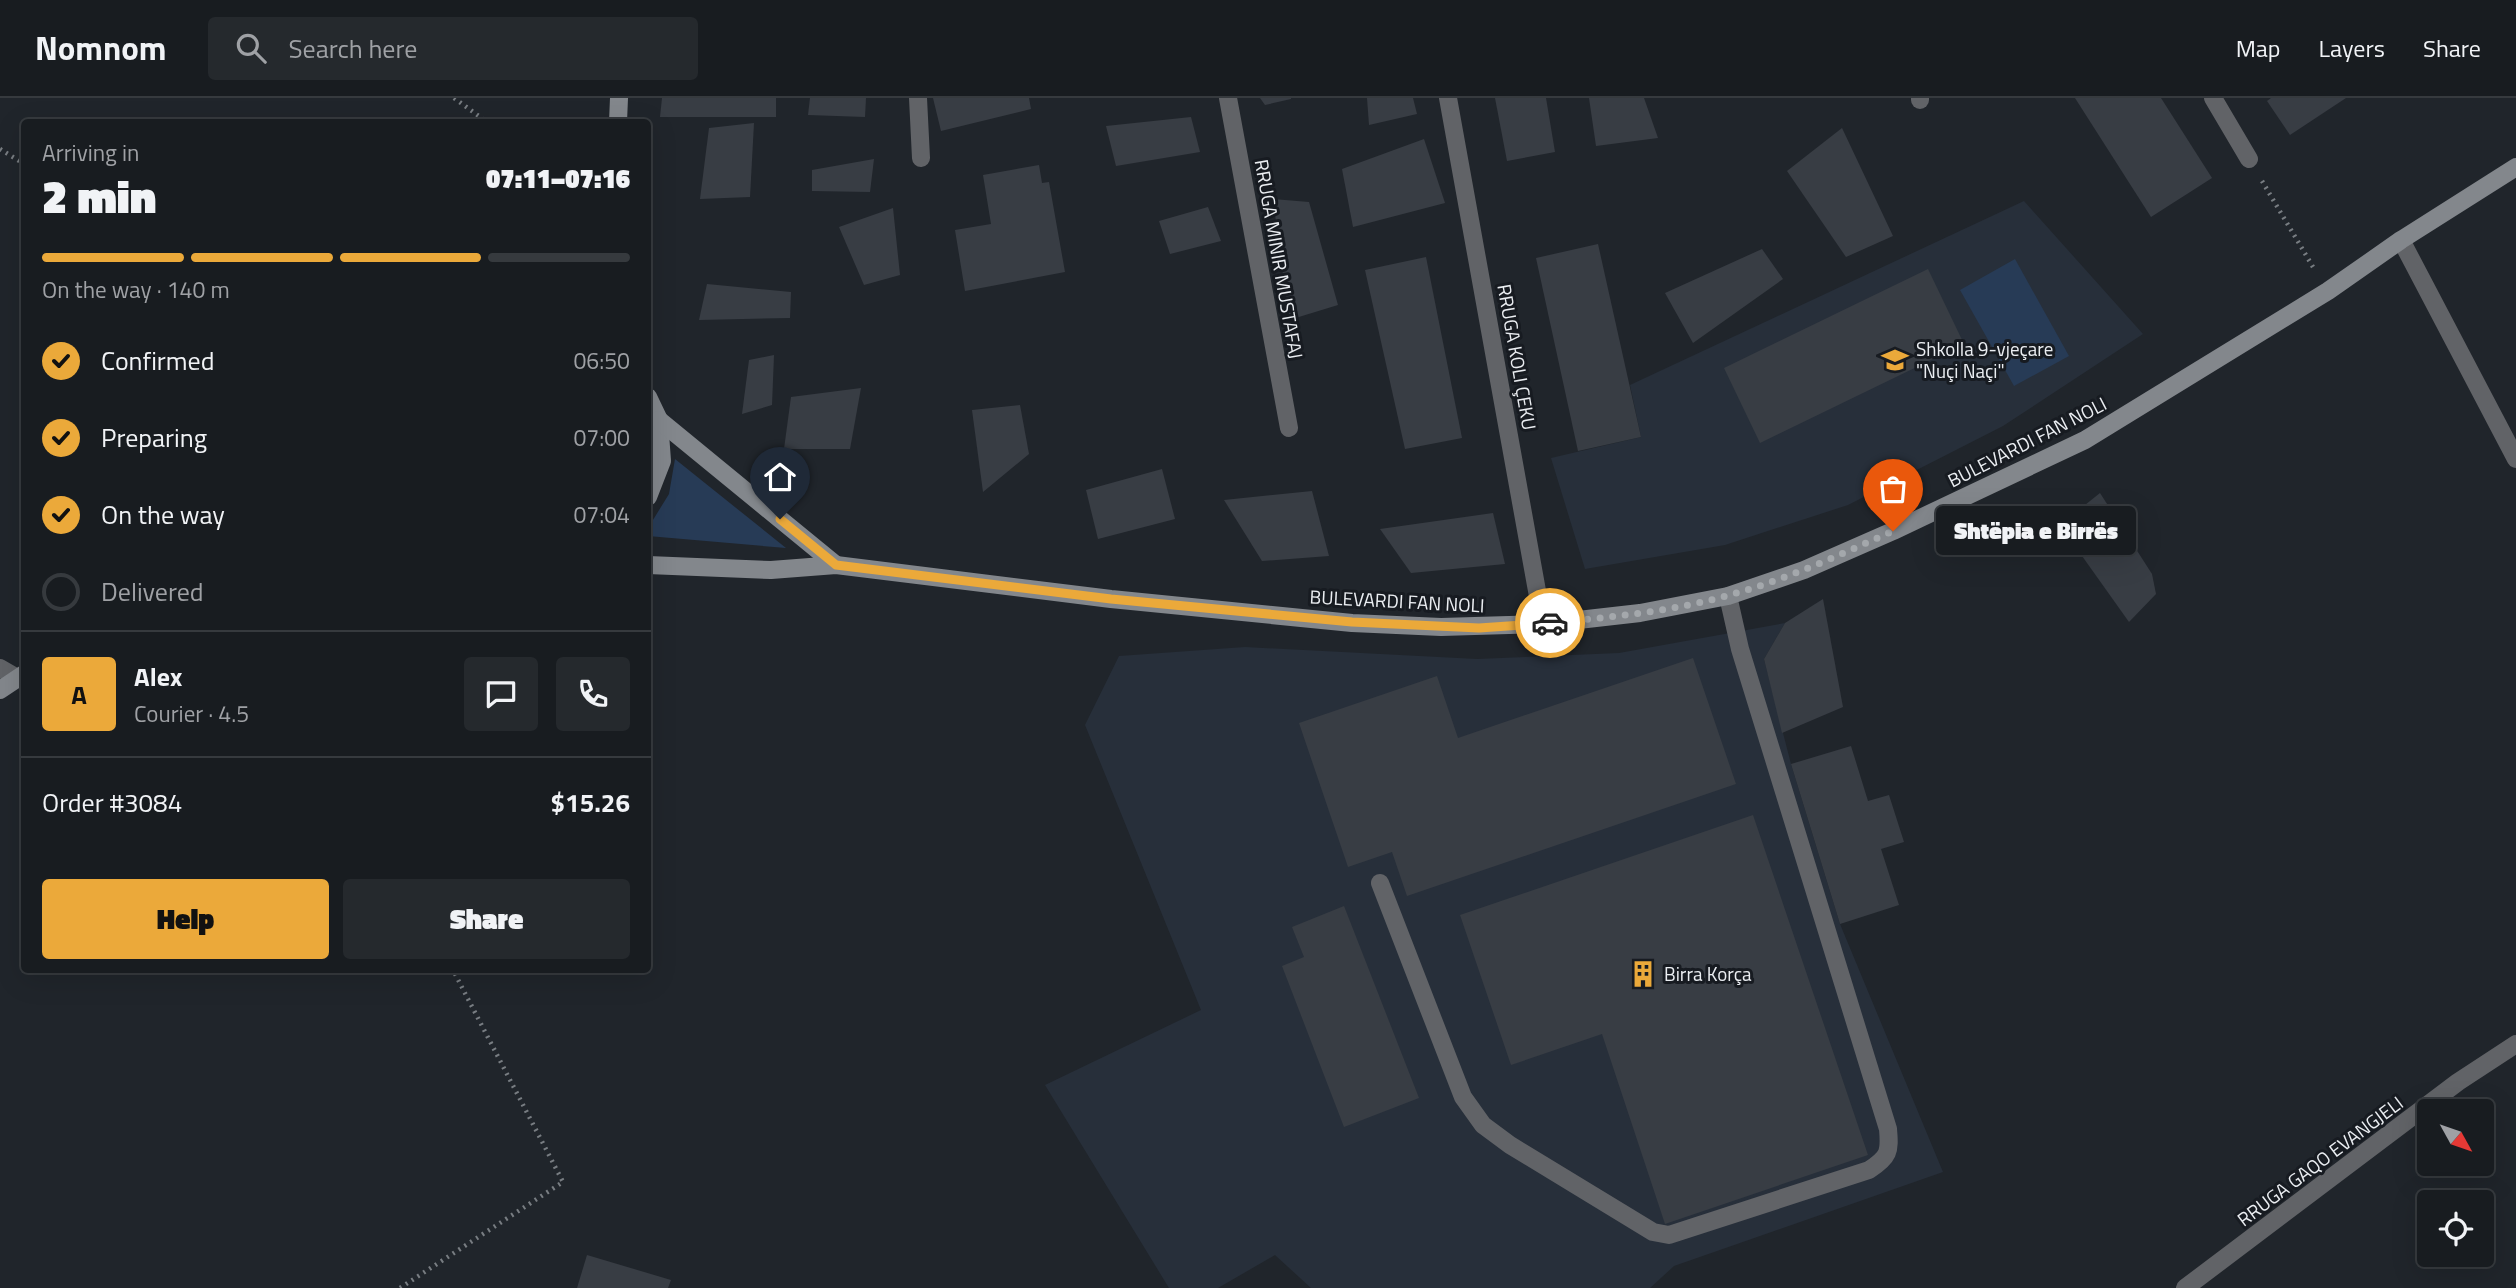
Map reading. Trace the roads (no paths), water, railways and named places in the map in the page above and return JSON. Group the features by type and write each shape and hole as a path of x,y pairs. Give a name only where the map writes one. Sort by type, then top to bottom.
{"main road":[{"path":"618,119 619,98"},
{"name":"BULEVARDI FAN NOLI","path":"651,565 771,570 836,565 1111,599 1352,622 1479,628 1640,613 1728,596 1804,570 2085,440 2328,291 2516,167"},
{"path":"651,403 659,420 662,461 651,489"},
{"path":"659,420 836,565"},
{"path":"0,690 21,678"}],"street":[{"path":"918,98 921,158"},
{"name":"RRUGA MINIR MUSTAFAJ","path":"1228,98 1289,428"},
{"name":"RRUGA KOLI ÇEKU","path":"1448,98 1543,624"},
{"path":"2213,98 2249,159"},
{"path":"2402,240 2516,459"},
{"path":"1380,883 1463,1097 1483,1125 1510,1145 1653,1232 1669,1235 1869,1170 1883,1161 1890,1147 1888,1129 1744,661 1728,596"},
{"path":"0,668 21,676"},
{"name":"RRUGA GAQO EVANGJELI","path":"2185,1288 2458,1082 2516,1044"}],"place":[{"name":"Shkolla 9-vjeçare \"Nuçi Naçi\"","path":"1895,360"},
{"name":"Shtëpia e Birrës","path":"1893,531"},
{"name":"Birra Korça","path":"1643,974"}]}
